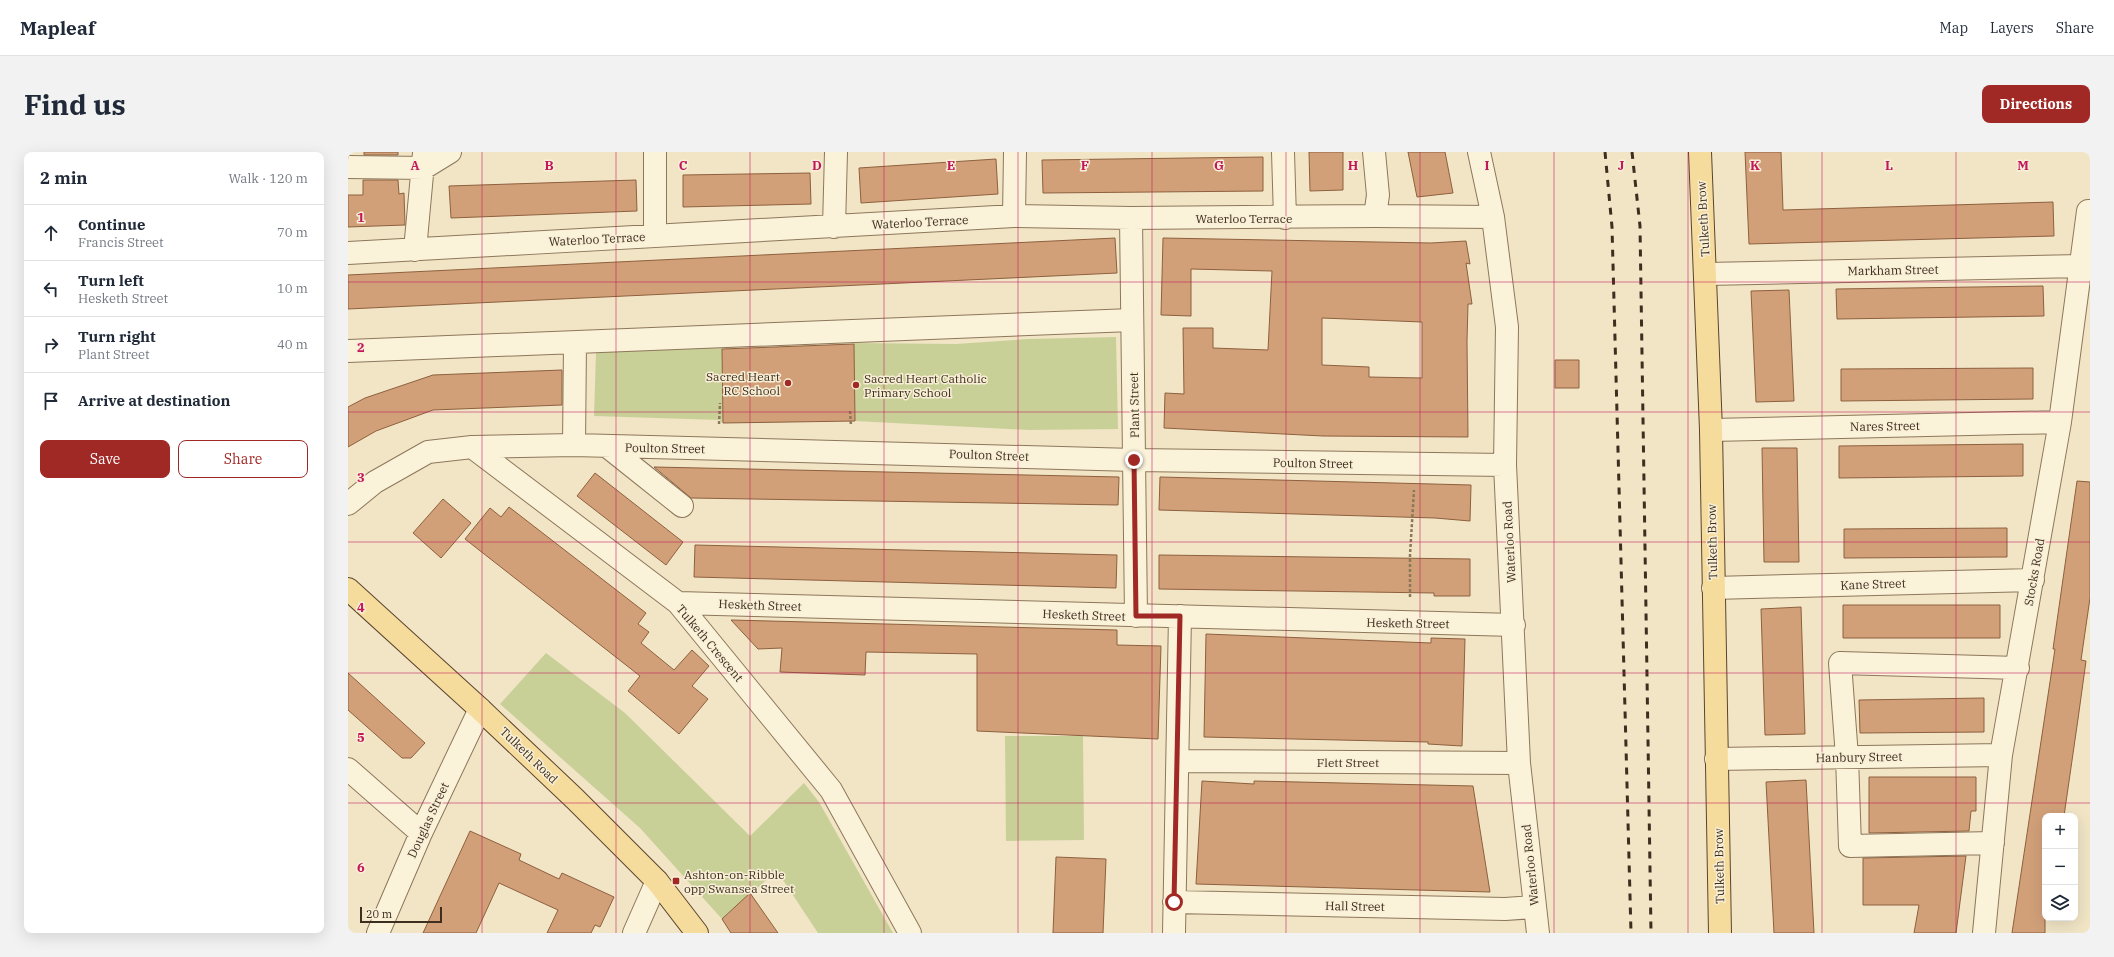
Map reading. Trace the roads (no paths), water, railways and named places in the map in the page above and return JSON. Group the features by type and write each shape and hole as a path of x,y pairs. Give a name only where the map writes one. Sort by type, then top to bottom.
{"main road":[{"name":"Tulketh Brow","path":"1700,152 1711,430 1720,933"},
{"name":"Tulketh Road","path":"348,589 575,798 657,881 696,933"}],"street":[{"path":"348,167 424,160 450,152"},
{"path":"655,152 655,236"},
{"path":"834,227 836,152"},
{"path":"1014,216 1015,152"},
{"path":"1283,152 1285,218"},
{"path":"1374,152 1378,196 1374,216"},
{"name":"Waterloo Road","path":"1478,152 1493,217 1507,327 1505,465 1514,625 1519,763 1538,933"},
{"path":"416,250 424,160"},
{"name":"Stocks Road","path":"1984,933 2001,755 2018,668 2060,422 2088,211"},
{"name":"Waterloo Terrace","path":"348,253 1014,216 1131,218 1285,218 1374,216 1493,217"},
{"name":"Plant Street","path":"1131,218 1136,616"},
{"name":"Markham Street","path":"1706,274 2080,266"},
{"path":"348,350 575,343 1132,320"},
{"path":"574,445 575,343"},
{"name":"Nares Street","path":"1711,430 2060,422"},
{"name":"Poulton Street","path":"472,447 574,445 608,447 852,451 1134,460 1415,465 1505,465"},
{"path":"348,504 375,482 428,452 472,447"},
{"name":"Tulketh Crescent","path":"472,447 678,603 832,790 910,933"},
{"path":"608,447 682,506"},
{"name":"Kane Street","path":"1713,588 2033,580"},
{"name":"Hesketh Street","path":"678,603 1514,625"},
{"path":"1174,933 1180,616"},
{"path":"1993,844 1850,846 1847,757 1840,663 2018,668"},
{"name":"Douglas Street","path":"378,933 421,833 480,709"},
{"name":"Hanbury Street","path":"1716,759 2001,755"},
{"name":"Flett Street","path":"1178,761 1519,763"},
{"path":"348,769 421,833"},
{"path":"634,933 657,881"},
{"name":"Hall Street","path":"1174,902 1505,909 1535,907"}],"railway":[{"path":"1605,152 1612,227 1631,933"},
{"path":"1632,152 1640,226 1651,933"}],"place":[{"name":"Sacred Heart RC School","path":"788,383"},
{"name":"Sacred Heart Catholic Primary School","path":"856,385"},
{"name":"Ashton-on-Ribble opp Swansea Street","path":"676,881"}]}
